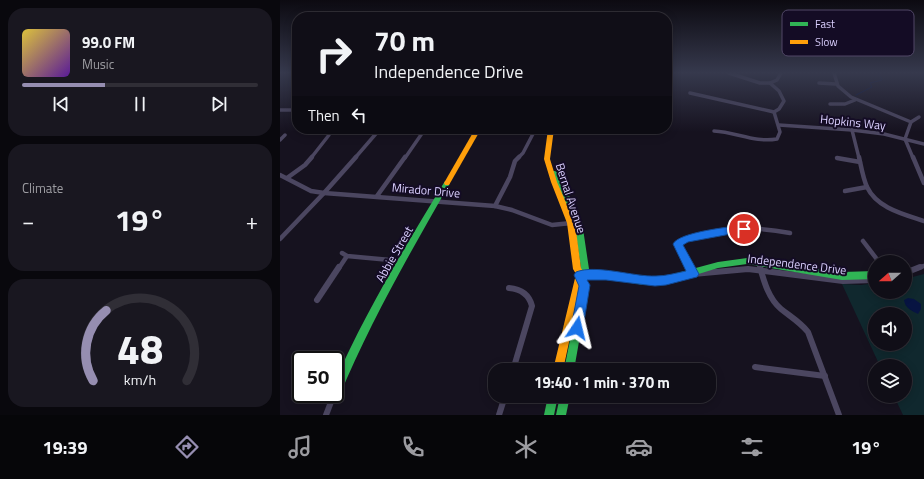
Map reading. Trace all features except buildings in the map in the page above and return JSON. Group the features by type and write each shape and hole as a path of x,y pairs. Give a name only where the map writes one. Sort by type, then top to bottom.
{"main road":[{"name":"Abbie Street","path":"344,373 401,261 438,201 475,134"},
{"name":"Bernal Avenue","path":"552,134 547,159 554,182 571,223 577,270 585,285 570,363"},
{"name":"Bernal Avenue","path":"552,134 551,143 552,166 578,222 584,269 579,274 560,363"},
{"name":"Independence Drive","path":"579,274 606,275 655,281 693,274 700,270 731,262 758,262 842,276 868,275"},
{"path":"549,415 552,403"},
{"path":"561,415 563,403"}],"street":[{"path":"690,93 774,112 779,109 784,101 780,92"},
{"path":"844,92 855,100 911,122"},
{"path":"830,104 836,105 855,100"},
{"path":"280,110 292,110"},
{"path":"714,131 726,132 760,141 777,139 780,132 774,112"},
{"path":"919,117 911,122 905,139 924,183"},
{"name":"Hopkins Way","path":"779,125 852,130 905,139 924,144"},
{"path":"852,130 866,187 880,203 899,213 924,221"},
{"path":"280,239 324,193 376,134"},
{"path":"377,196 420,134"},
{"path":"495,206 510,176 515,161 523,153 533,134"},
{"path":"280,140 285,135"},
{"path":"287,178 305,165 329,135"},
{"path":"837,158 860,162"},
{"name":"Mirador Drive","path":"280,175 311,191 495,206 512,210 552,225 571,223"},
{"path":"845,191 866,187"},
{"path":"693,274 678,244 685,238 735,229 753,228 790,232"},
{"path":"863,241 874,255"},
{"path":"317,300 344,254 401,261"},
{"path":"758,262 772,299 782,310 800,321 808,332 839,415"},
{"path":"912,270 924,266"},
{"name":"Independence Drive","path":"693,274 704,274 736,268 842,281 868,280"},
{"path":"509,288 517,289 526,294 532,306 515,363"},
{"path":"755,367 825,376"},
{"name":"Abbie Street","path":"326,415 331,403"},
{"path":"498,415 502,403"}],"green space":[{"path":"924,274 924,415 903,415 897,403 912,403 912,359 877,359 873,351 912,351 912,307 868,307 868,340 842,284 868,284 868,299 912,299 912,277"}],"shaded area":[{"path":"914,299 921,304 921,309 918,314 912,311 912,307 908,307 904,300"}],"waterway":[{"path":"856,95 861,92"}],"traffic: fast":[{"path":"555,173 578,222 585,269 580,273"},
{"path":"344,373 373,312 447,183"},
{"path":"579,275 606,275 644,281 666,280 718,265 747,261 842,276 868,275"},
{"path":"570,363 585,285 579,275"},
{"path":"549,415 552,403"},
{"path":"561,415 564,403"}],"traffic: slow":[{"path":"447,183 475,134"},
{"path":"550,134 547,159 554,182 571,223 577,269 580,273 560,363"}],"route":[{"path":"577,328 585,285 579,275 606,275 644,281 655,281 693,274 678,244 685,238 735,229 744,229"}]}
